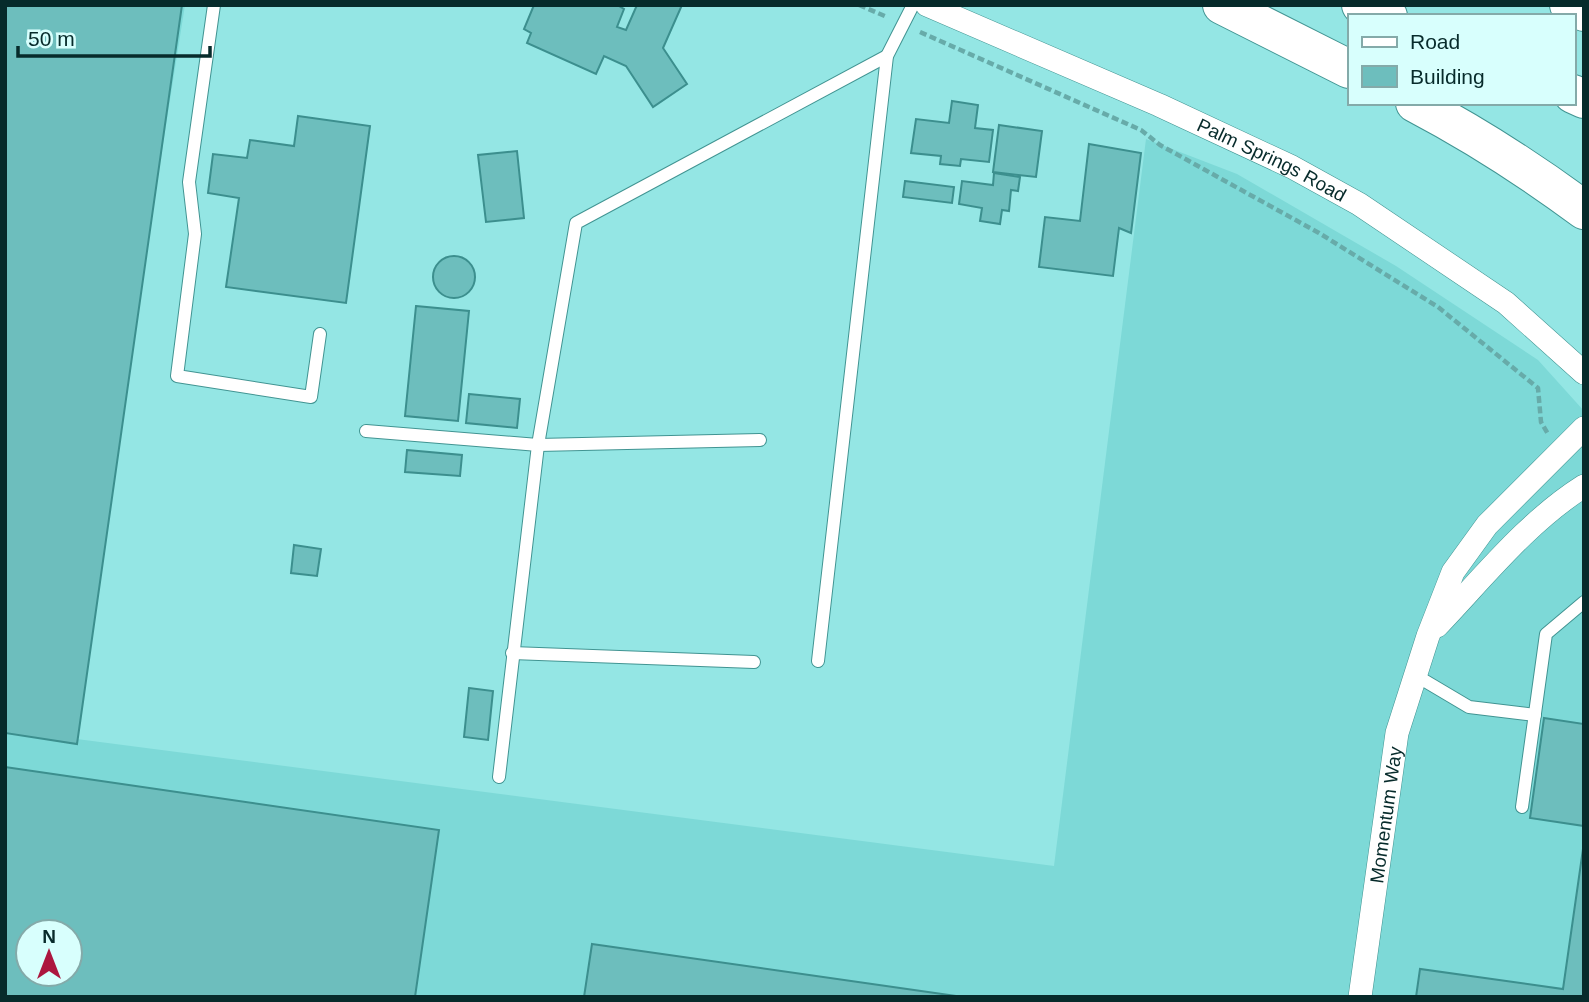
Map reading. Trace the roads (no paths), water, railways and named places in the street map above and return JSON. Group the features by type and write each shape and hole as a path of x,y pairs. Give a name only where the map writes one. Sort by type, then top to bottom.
{"highway":[{"path":"1222,5 1348,68"},
{"path":"1361,5 1383,14"},
{"path":"1569,5 1584,12"},
{"path":"1419,105 1545,181 1584,210"}],"street":[{"name":"Palm Springs Road","path":"927,5 1158,105 1292,167 1359,204 1506,303 1584,373"},
{"name":"Momentum Way","path":"1360,997 1397,733 1428,636 1453,572 1487,525 1584,428"},
{"name":"Momentum Way","path":"1428,636 1507,552 1562,501 1584,486"}],"lane":[{"path":"214,5 189,182 195,234 177,376 311,397 320,334"},
{"path":"818,661 887,56 913,5"},
{"path":"499,777 538,445 576,223 887,56"},
{"path":"366,431 538,445 760,440"},
{"path":"1522,807 1546,634 1582,607"},
{"path":"512,653 754,662"},
{"path":"1415,675 1469,707 1535,715"}]}
